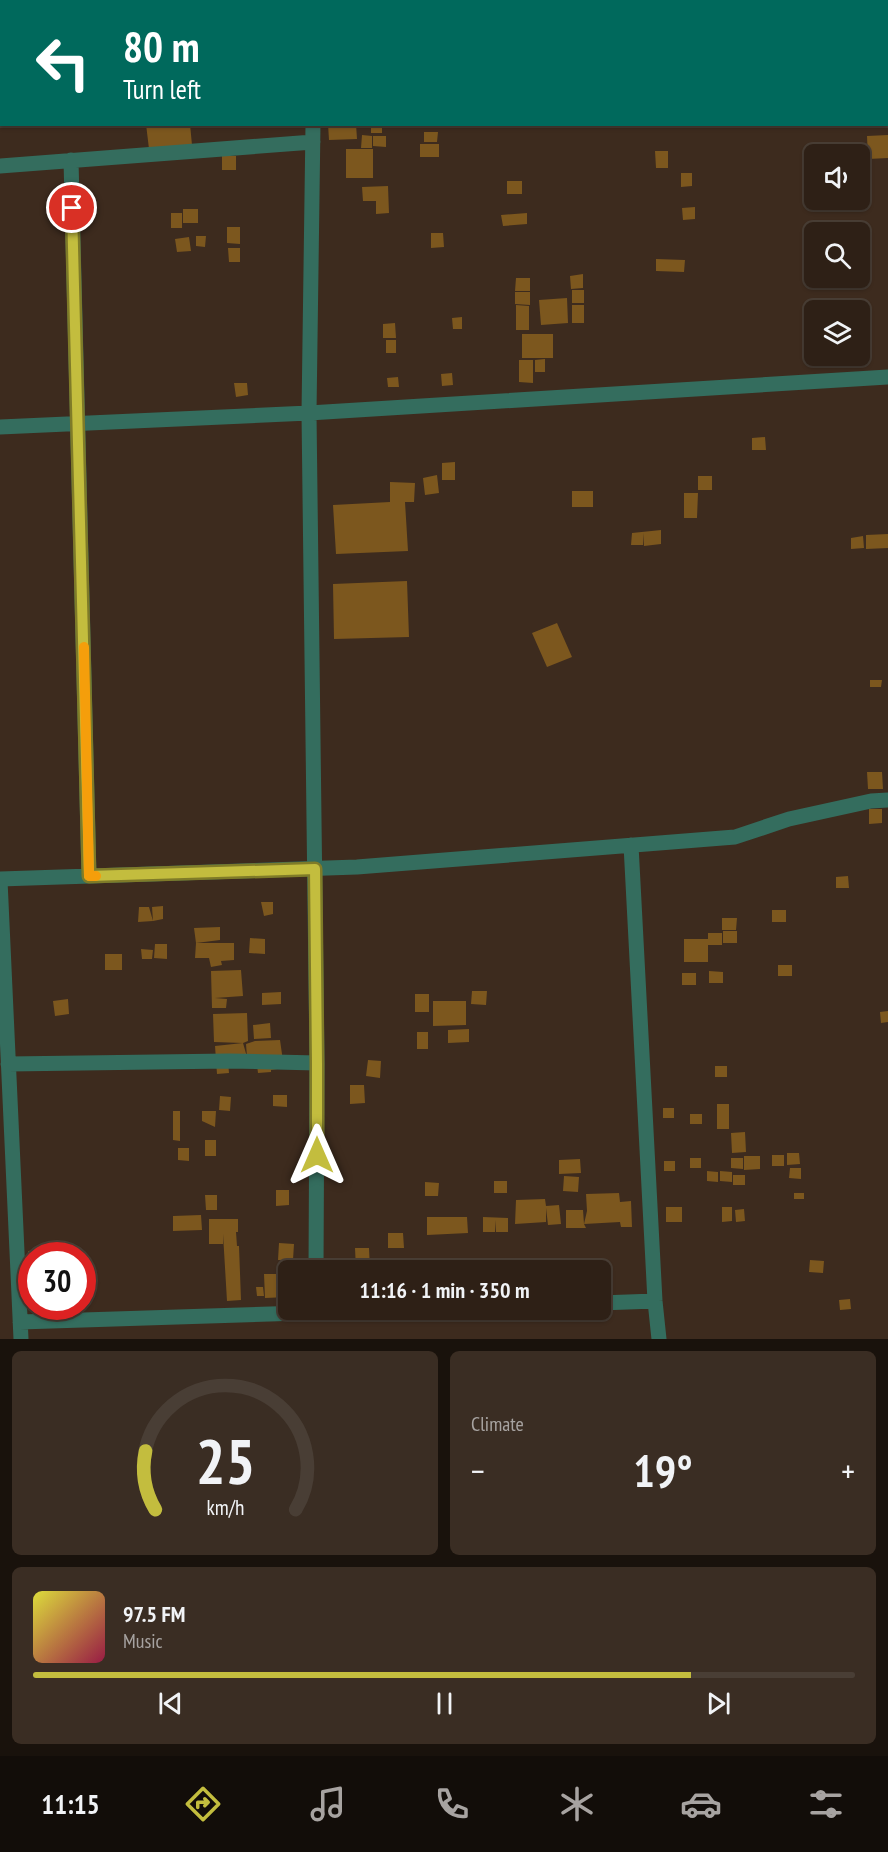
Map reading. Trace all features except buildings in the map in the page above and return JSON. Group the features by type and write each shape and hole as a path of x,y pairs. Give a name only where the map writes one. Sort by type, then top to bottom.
{"street":[{"path":"313,126 309,414 317,1063 316,1260"},
{"path":"0,166 313,142"},
{"path":"71,160 89,876"},
{"path":"0,427 309,414 888,377"},
{"path":"21,1339 0,880 357,867 735,837 789,819 871,801 888,800"},
{"path":"630,846 659,1339"},
{"path":"8,1064 229,1061 317,1063"},
{"path":"611,1303 655,1301"},
{"path":"20,1322 278,1312"}],"slow traffic":[{"path":"84,647 89,876 96,876"}],"route":[{"path":"72,208 89,876 315,869 317,1155"}]}
